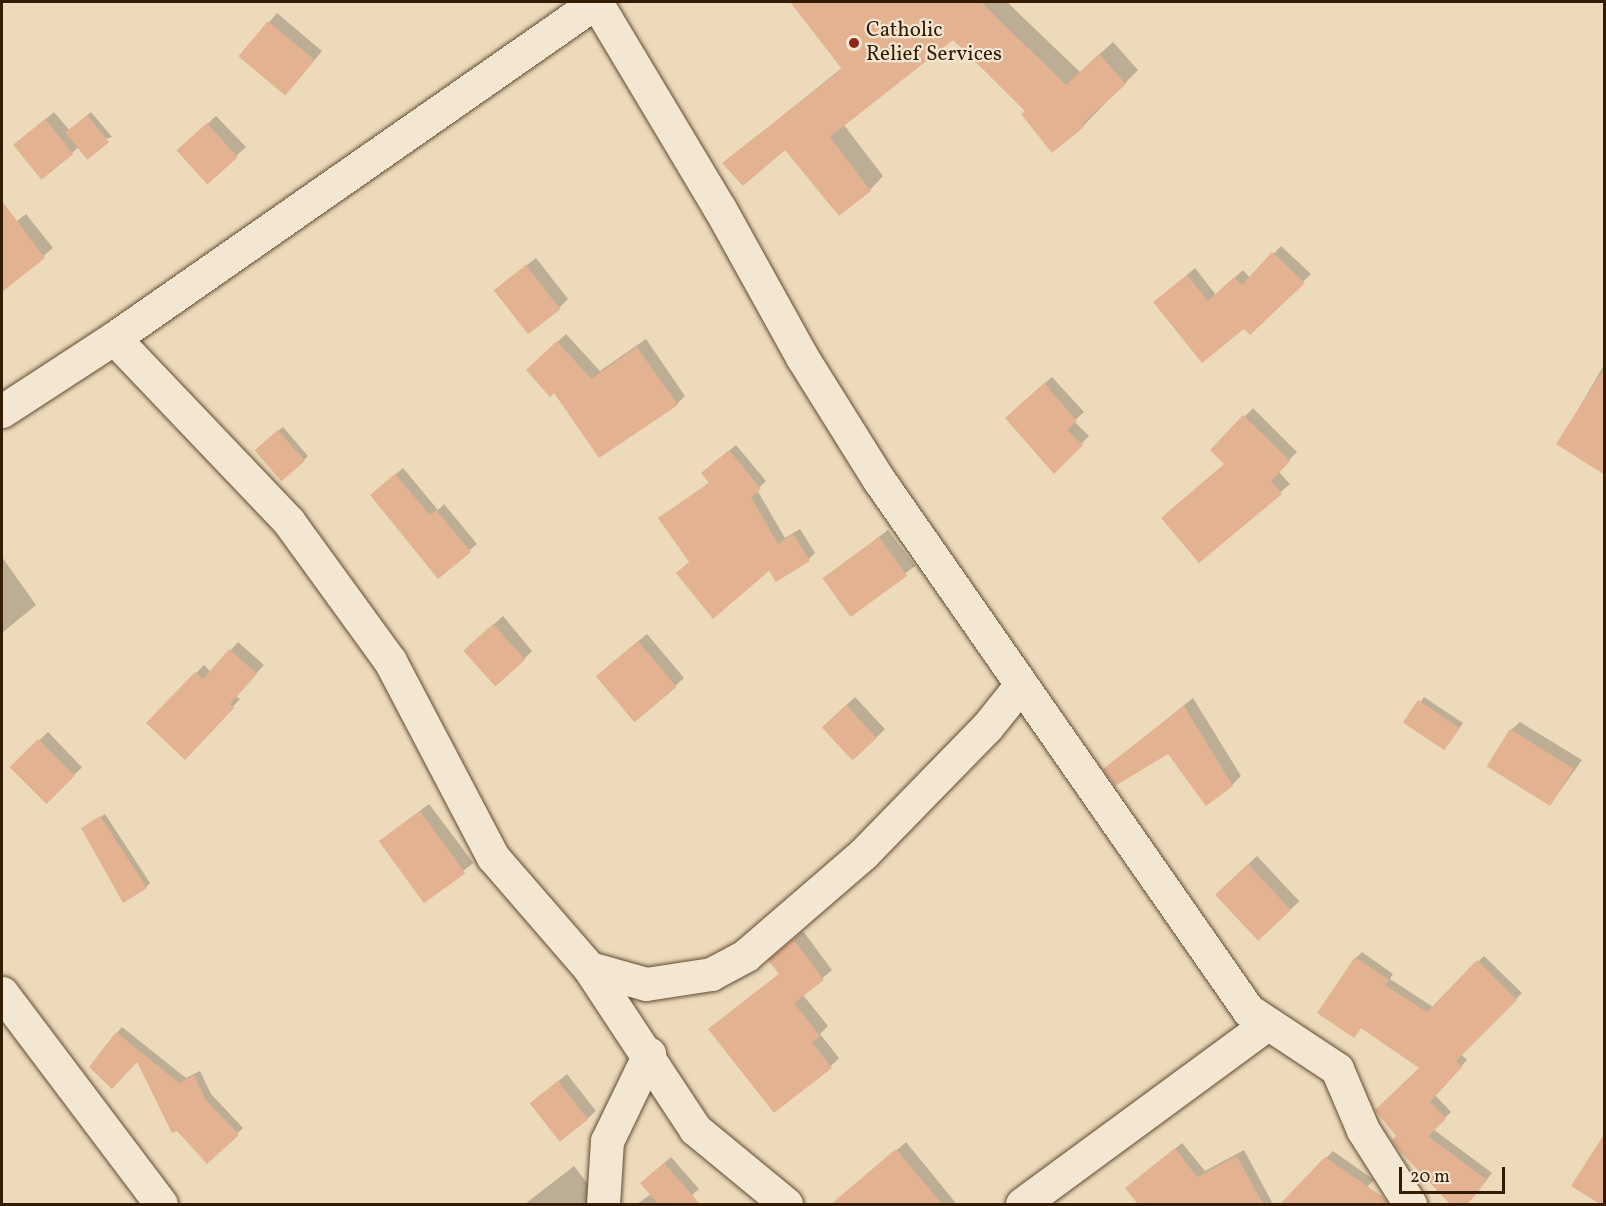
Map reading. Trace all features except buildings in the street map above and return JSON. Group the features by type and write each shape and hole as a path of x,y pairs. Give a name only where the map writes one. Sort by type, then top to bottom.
{"street":[{"path":"2,411 114,338 596,2 720,209 802,357 879,480 1020,686 1248,1010 1337,1069 1363,1130 1410,1204"},
{"path":"114,338 289,522 390,661 493,857 589,968 649,1054 695,1129 786,1204"},
{"path":"589,968 646,984 711,974 746,955 863,854 987,727 1020,686"},
{"path":"2,993 161,1204"},
{"path":"1022,1204 1269,1023"},
{"path":"603,1204 607,1141 649,1054"}],"place":[{"name":"Catholic Relief Services","path":"854,43"}]}
